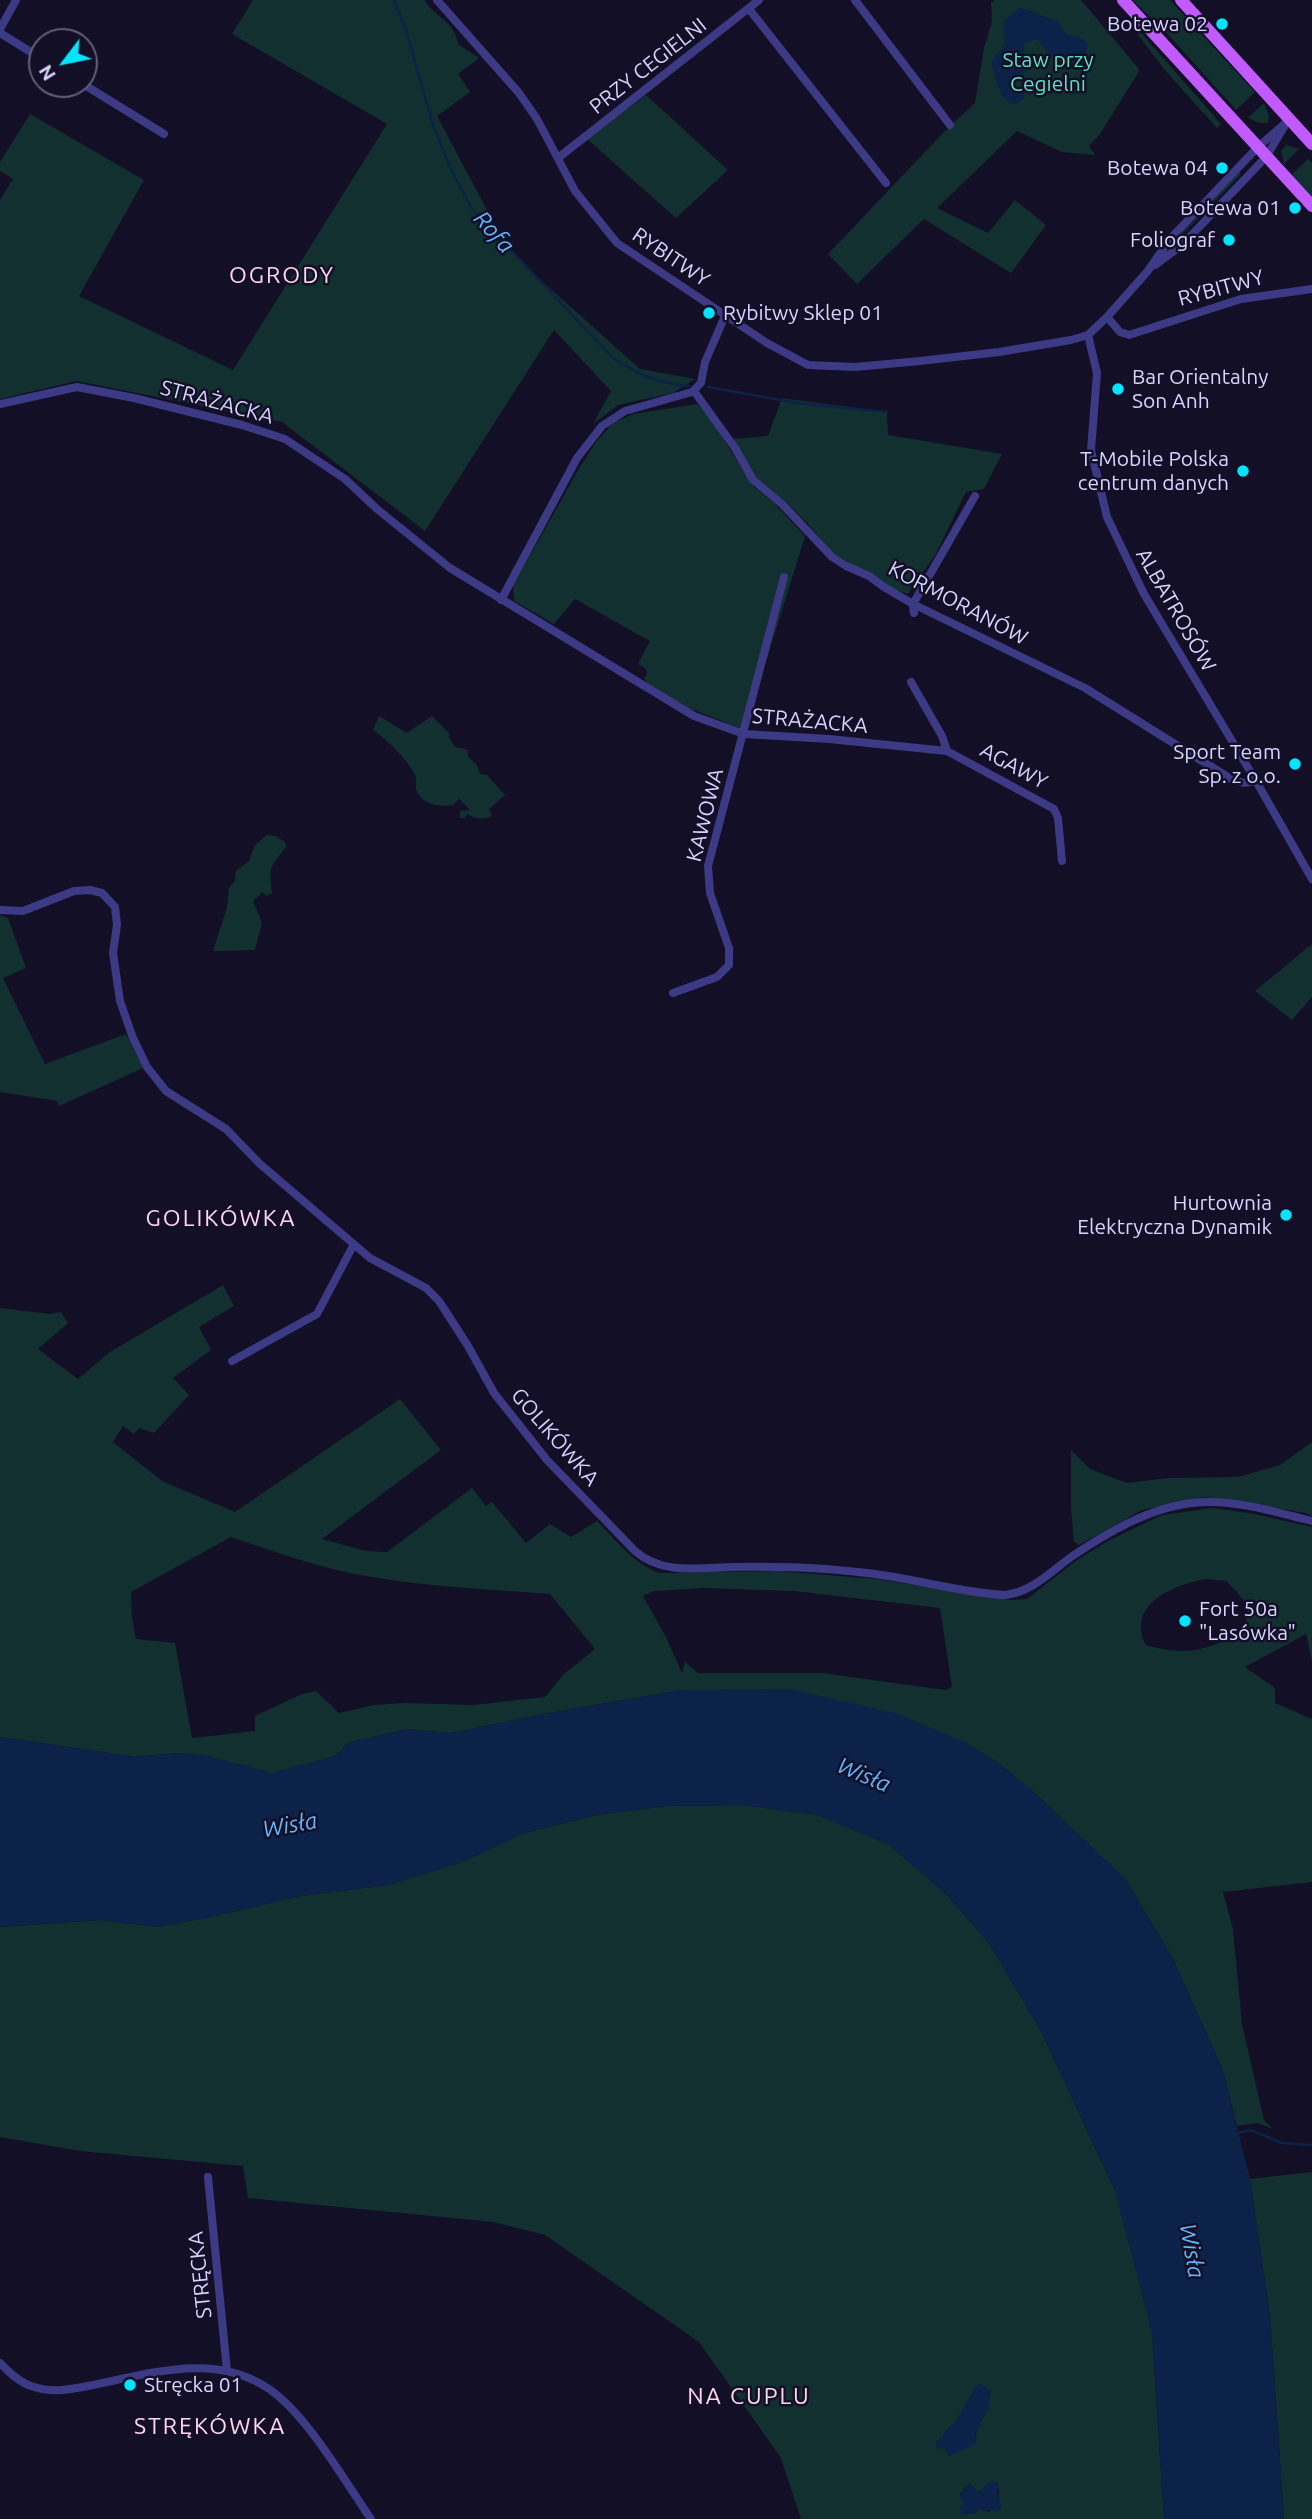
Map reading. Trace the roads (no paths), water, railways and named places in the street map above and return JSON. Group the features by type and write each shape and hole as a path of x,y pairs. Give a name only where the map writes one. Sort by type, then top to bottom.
{"main road":[{"path":"1123,0 1312,206"},
{"path":"1181,0 1312,144"}],"street":[{"path":"16,0 0,31 28,50"},
{"name":"RYBITWY","path":"437,0 519,93 537,119 575,191 617,243 767,343 808,365 855,367 920,361 999,352 1088,335 1147,272 1182,245 1290,119"},
{"name":"PRZY CEGIELNI","path":"558,158 759,0"},
{"path":"855,0 950,125"},
{"path":"749,9 886,183"},
{"path":"98,93 164,134"},
{"name":"RYBITWY","path":"1107,317 1120,332 1129,335 1241,299 1312,289"},
{"path":"500,600 578,458 602,426 625,411 694,391 701,383 705,362 725,316"},
{"name":"ALBATROSÓW","path":"1088,335 1097,373 1091,450 1107,517 1143,594 1312,879"},
{"name":"STRAŻACKA","path":"0,404 77,387 134,398 242,425 285,439 345,480 450,568 694,716 744,734 829,739 947,751"},
{"name":"KORMORANÓW","path":"694,391 727,436 753,480 782,504 832,557 869,576 914,608 1084,688 1233,780 1244,783 1256,781"},
{"path":"914,608 975,496"},
{"path":"744,734 784,577"},
{"path":"911,682 942,736 947,751"},
{"name":"KAWOWA","path":"673,993 717,977 729,965 729,948 710,894 708,866 744,734"},
{"name":"AGAWY","path":"947,751 1054,809 1058,818 1062,861"},
{"name":"GOLIKÓWKA","path":"0,910 23,911 75,891 90,890 102,893 115,907 117,925 113,953 120,1001 147,1067 166,1091 226,1129 260,1164 370,1258 426,1288 439,1301 494,1393 547,1460 635,1551 651,1562 663,1567 788,1566 884,1575 1005,1595 1031,1587 1103,1535 1154,1511 1206,1502 1242,1506 1312,1521"},
{"path":"232,1361 317,1314 354,1244"},
{"name":"STRĘCKA","path":"208,2177 227,2371"},
{"path":"0,2363 27,2385 59,2390 179,2368 227,2371 267,2387 294,2410 371,2519"}],"water":[{"path":"1019,8 1058,20 1066,34 1087,42 1086,53 1080,60 1067,61 1050,53 1037,39 1024,43 1025,72 1016,81 1016,87 1025,92 1023,100 1010,104 1001,95 991,63 1005,43 1003,22"},
{"name":"Wisła","path":"791,1689 898,1714 964,1742 996,1761 1037,1795 1126,1880 1172,1957 1222,2068 1250,2179 1270,2316 1284,2519 1164,2519 1152,2332 1116,2193 1042,2033 989,1943 946,1894 888,1844 818,1815 743,1805 666,1806 597,1815 524,1833 462,1862 388,1885 300,1896 157,1927 101,1920 0,1927 0,1737 135,1757 178,1753 207,1756 272,1773 336,1756 348,1743 407,1729 451,1733 681,1690"},
{"path":"981,2384 991,2391 989,2407 975,2434 977,2442 948,2456 946,2449 936,2447 937,2441 943,2438 943,2434 957,2420 976,2386"},
{"path":"998,2482 1001,2508 997,2512 981,2509 974,2514 962,2514 960,2508 964,2503 959,2497 970,2483 976,2491 982,2490 985,2484"}],"waterway":[{"name":"Rofa","path":"394,0 407,33 433,125 453,174 473,210 613,358 649,377 689,386"},
{"name":"Rofa","path":"708,387 797,403 887,412"},
{"path":"1238,2133 1251,2130 1282,2143 1312,2145"}],"place":[{"name":"Botewa 02","path":"1222,24"},
{"name":"Botewa 04","path":"1222,168"},
{"name":"Botewa 01","path":"1295,208"},
{"name":"Foliograf","path":"1229,240"},
{"name":"Rybitwy Sklep 01","path":"709,313"},
{"name":"Bar Orientalny Son Anh","path":"1118,389"},
{"name":"T‑Mobile Polska centrum danych","path":"1243,471"},
{"name":"Sport Team Sp. z o.o.","path":"1295,764"},
{"name":"Hurtownia Elektryczna Dynamik","path":"1286,1215"},
{"name":"Fort 50a \"Lasówka\"","path":"1185,1621"},
{"name":"Stręcka 01","path":"130,2385"}],"district":[{"name":"OGRODY","path":"282,275"},
{"name":"GOLIKÓWKA","path":"221,1218"},
{"name":"NA CUPLU","path":"749,2396"},
{"name":"STRĘKÓWKA","path":"210,2426"}],"park label":[{"name":"Staw przy Cegielni","path":"1048,72"}]}
